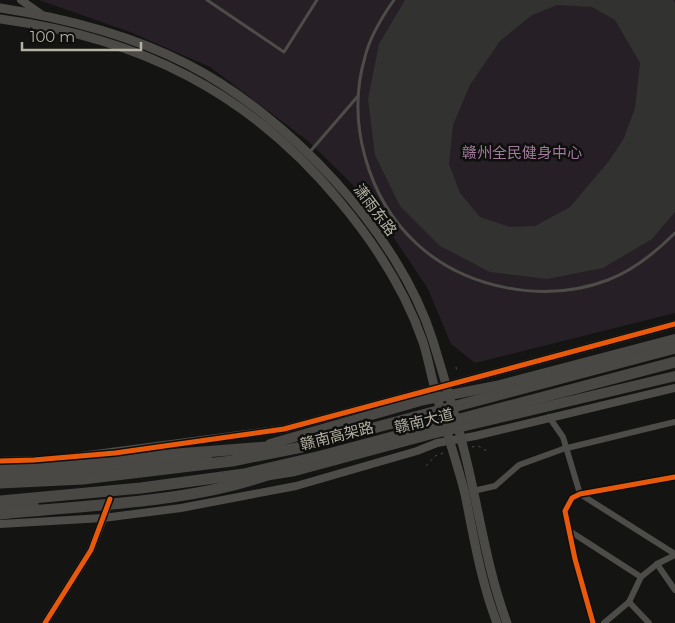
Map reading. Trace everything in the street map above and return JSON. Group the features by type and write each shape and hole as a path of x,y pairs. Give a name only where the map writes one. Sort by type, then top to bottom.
{"highway":[{"name":"赣南高架路","path":"0,483 83,479 232,461 316,443 675,348"},
{"name":"赣南高架路","path":"0,501 141,488 244,474 321,456 675,362"},
{"path":"0,468 206,450 316,443"},
{"path":"0,514 153,499 244,483 321,456"}],"main road":[{"name":"潇雨东路","path":"0,8 42,14 91,26 140,43 188,64 253,106 308,154 334,180 364,216 402,274 433,340 447,390 484,583 497,623"},
{"name":"潇雨东路","path":"0,20 40,25 89,36 136,51 182,72 246,111 277,136 328,187 357,222 386,264 414,318 424,344 436,393 454,434 473,491 492,578 507,623"},
{"name":"赣南大道","path":"0,475 116,468 228,454 447,390 496,386 675,339"},
{"name":"赣南大道","path":"0,507 178,492 295,471 454,434 675,376"}],"street":[{"path":"21,0 42,14"},
{"path":"447,390 675,324"},
{"path":"0,524 103,518 181,508 296,486 454,434 475,436 675,388"},
{"path":"0,461 115,453 284,429 436,393"},
{"path":"549,417 563,437 580,494 675,555"},
{"path":"473,491 495,486 519,465 567,448 675,422"},
{"path":"593,623 564,511 572,498 580,494 674,480"},
{"path":"45,623 91,550 110,499"},
{"path":"568,530 641,577"},
{"path":"604,623 629,602 641,577 657,564 675,555"},
{"path":"657,564 675,590"},
{"path":"629,602 649,623"}],"lane":[{"path":"207,0 284,52 317,0"},
{"path":"394,0 380,20 364,57 357,107 364,158 384,204 417,244 459,273 507,289 558,292 608,280 652,256 675,233"},
{"path":"308,154 359,96"}],"path":[{"path":"478,446 487,451"},
{"path":"426,466 435,456 440,454"}],"green space":[{"name":"赣州全民健身中心","path":"39,0 675,0 675,313 475,363 451,344 428,289 396,241 352,184 308,141 210,67 130,32"}],"building":[{"path":"405,0 673,0 675,3 675,212 652,239 603,268 547,279 490,272 440,246 400,206 375,155 368,99 379,44","holes":["557,5 592,7 615,20 640,63 635,108 624,138 609,161 570,207 535,226 510,227 480,217 460,193 449,164 453,125 470,85 500,41 532,15"]}],"cycle path":[{"path":"0,461 115,453 284,429 675,324"},
{"path":"593,623 575,559 565,511 572,498 580,494 675,477"},
{"path":"45,623 91,550 110,499"}]}
